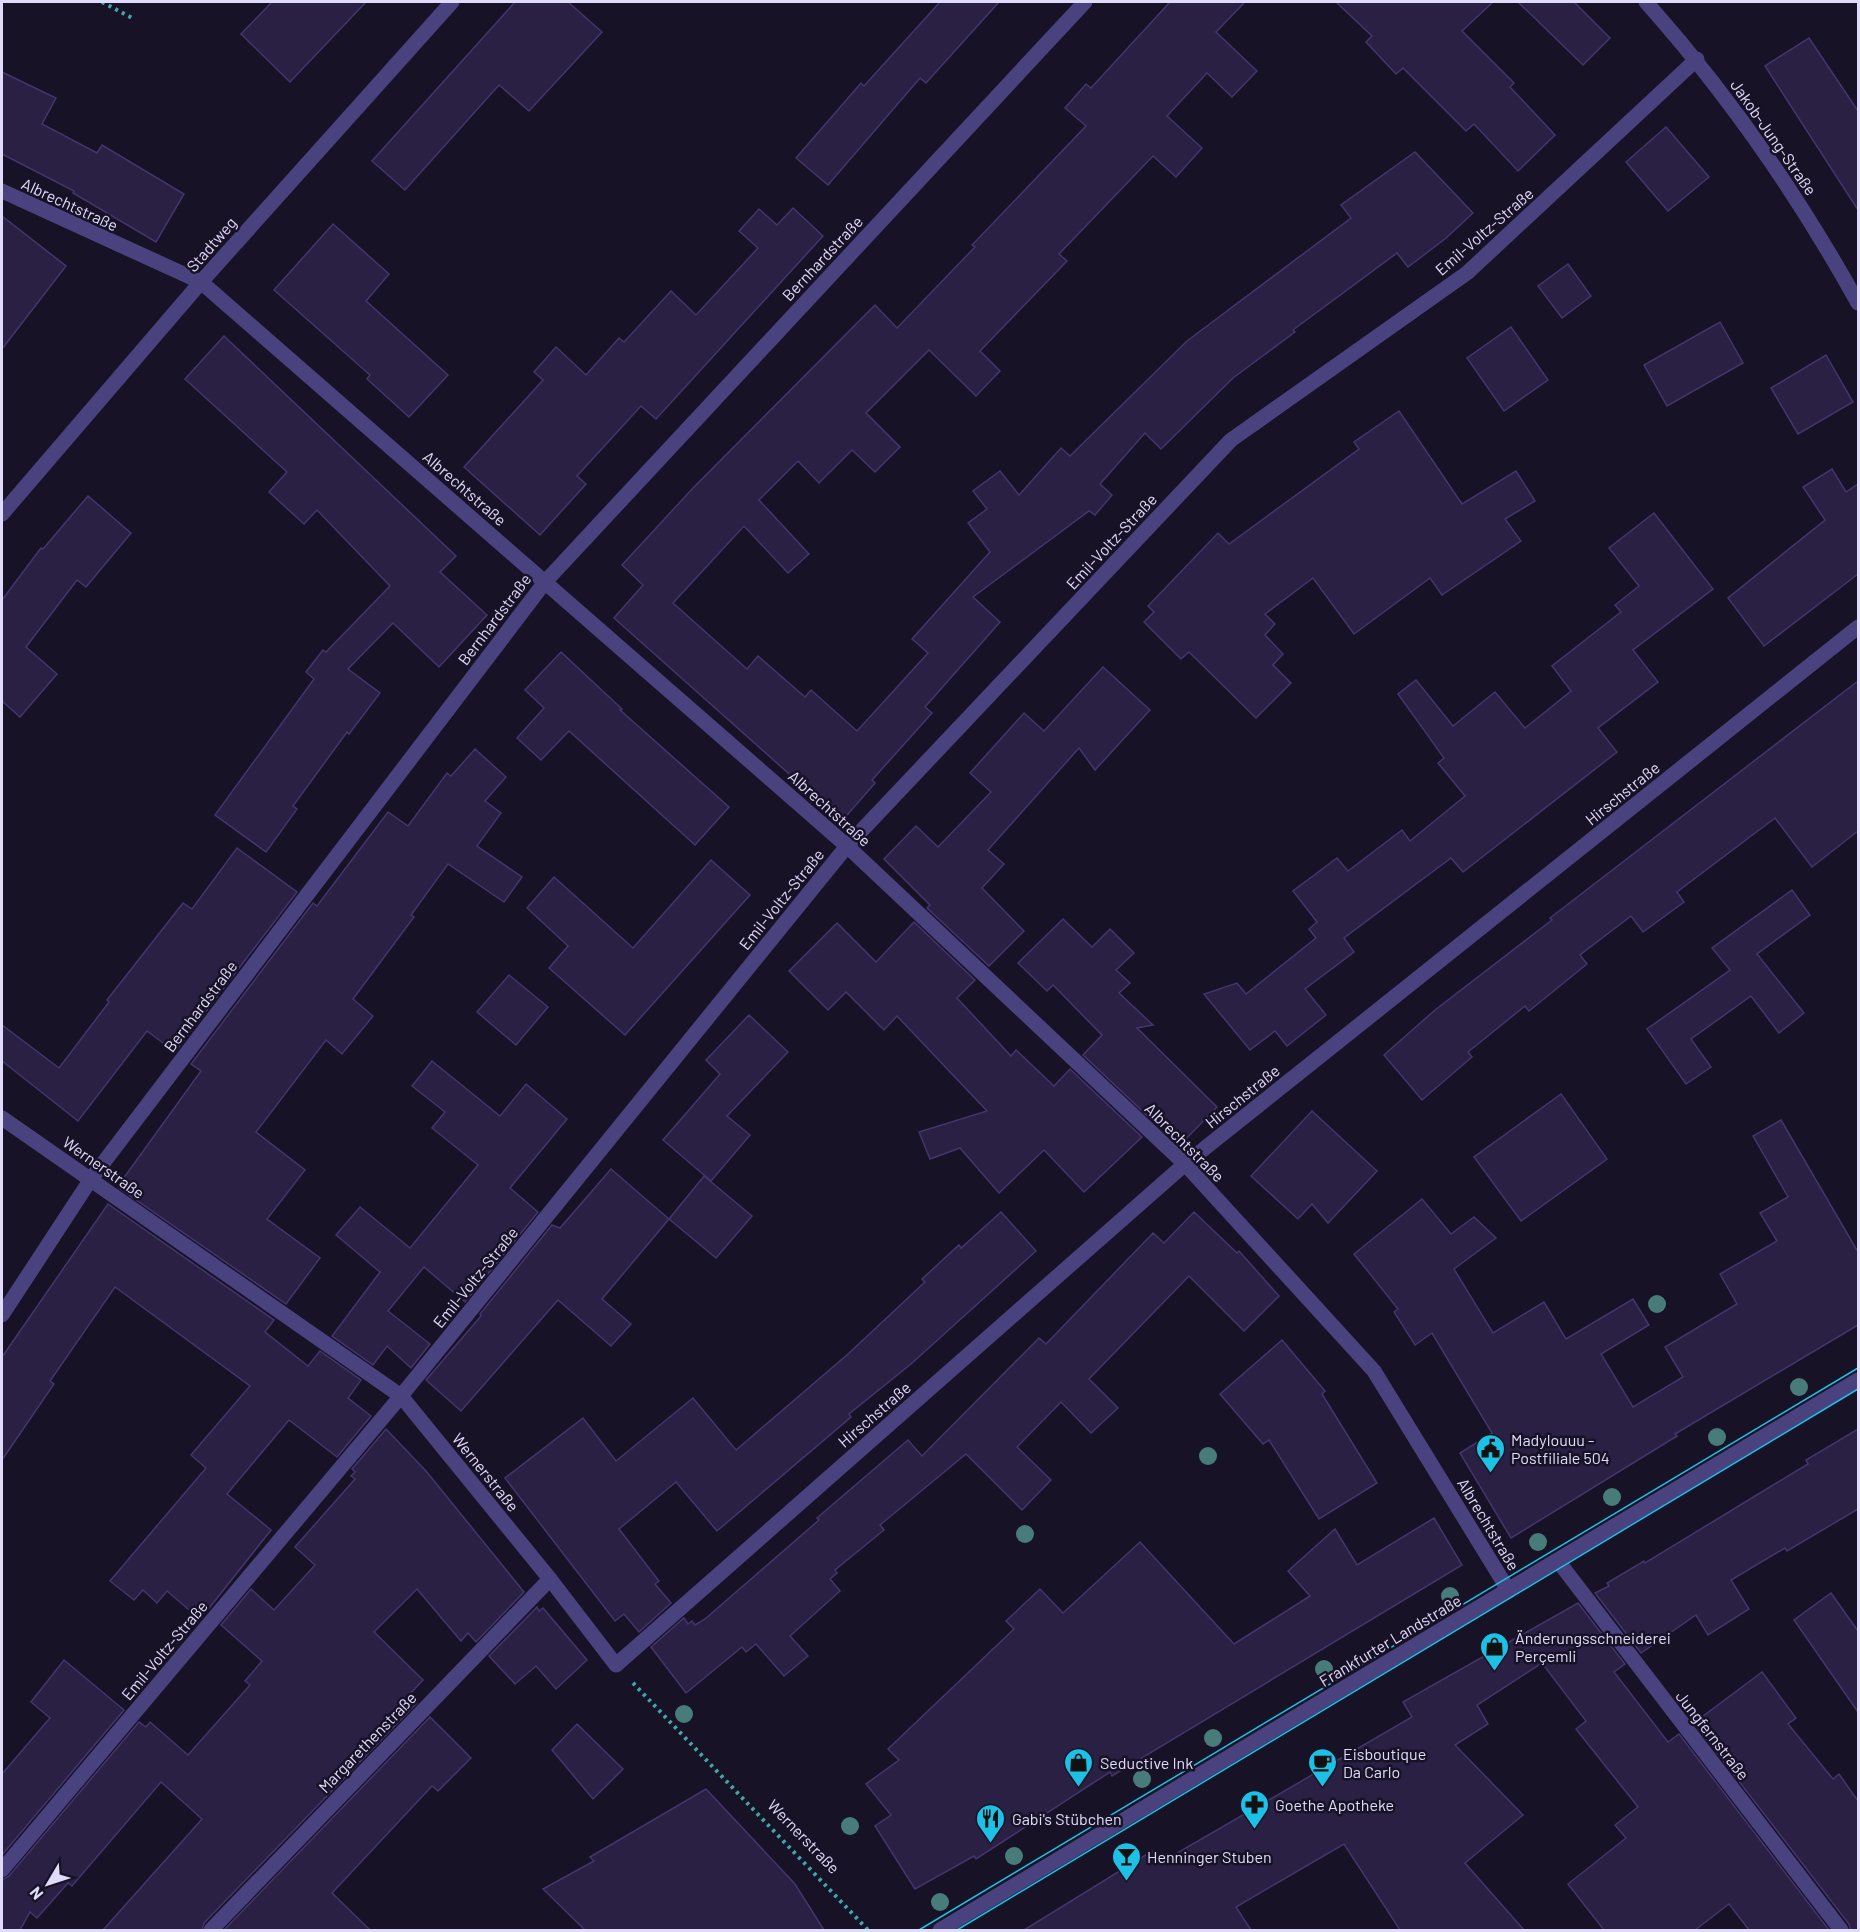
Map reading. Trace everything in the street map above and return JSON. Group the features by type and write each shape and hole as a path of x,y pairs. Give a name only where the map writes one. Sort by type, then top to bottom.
{"street":[{"name":"Stadtweg","path":"2,514 201,282 452,2"},
{"name":"Bernhardstraße","path":"2,1315 91,1179 545,582 1085,2"},
{"name":"Jakob-Jung-Straße","path":"1646,2 1697,59 1774,164 1858,303"},
{"name":"Emil-Voltz-Straße","path":"2,1870 400,1396 847,846 1231,440 1467,273 1697,59"},
{"name":"Albrechtstraße","path":"2,191 201,282 847,846 1185,1164 1374,1371 1509,1591"},
{"name":"Hirschstraße","path":"616,1665 1185,1164 1858,627"},
{"name":"Wernerstraße","path":"2,1118 400,1396 550,1579 616,1665"},
{"name":"Frankfurter Landstraße","path":"940,1930 1858,1380"},
{"name":"Jungfernstraße","path":"1558,1561 1841,1930"},
{"name":"Margarethenstraße","path":"211,1930 550,1579"}],"path":[{"path":"102,2 134,19"},
{"name":"Wernerstraße","path":"616,1665 868,1930"}],"building":[{"path":"272,2 366,2 290,82 241,34"},
{"path":"515,2 568,2 602,32 529,111 499,85 405,190 372,161"},
{"path":"940,2 999,2 926,83 920,78 828,185 796,158 861,83 864,86"},
{"path":"1170,2 1245,2 1216,32 1257,71 1232,97 1207,73 1167,116 1202,148 1176,177 1153,156 1059,254 1067,261 980,351 1000,371 976,396 929,350 866,413 900,447 875,472 852,450 819,483 798,461 759,500 809,554 788,573 744,526 673,603 747,669 758,656 805,697 811,690 857,731 928,653 912,639 990,552 968,523 987,509 973,491 1000,471 1019,495 1061,448 1070,456 1187,341 1351,218 1341,205 1415,152 1473,213 1445,239 1408,267 1397,253 1293,330 1295,332 1233,378 1161,449 1145,433 1100,484 1112,495 1095,515 1089,511 973,597 1000,622 925,707 932,713 872,780 875,783 842,821 614,618 643,585 622,565 693,488 875,305 897,328 975,247 972,245 1086,126 1065,108 1086,84 1091,88"},
{"path":"1336,2 1493,2 1462,31 1514,83 1510,87 1555,135 1518,171 1474,124 1466,131 1403,68 1396,74 1366,42 1372,36"},
{"path":"1518,2 1574,2 1610,38 1583,65"},
{"path":"1809,38 1858,111 1858,210 1765,66"},
{"path":"2,72 56,98 42,124 97,153 102,145 184,194 156,242 73,193 74,191 2,154"},
{"path":"1666,127 1709,177 1668,211 1626,162"},
{"path":"793,208 823,236 656,419 641,406 577,476 586,484 540,535 464,467 543,380 534,372 556,347 586,375 619,338 624,342 671,291 696,315 758,248 739,231 759,209 777,225"},
{"path":"2,216 66,266 2,349"},
{"path":"333,224 389,274 366,301 448,375 409,417 367,379 370,375 274,290"},
{"path":"1568,264 1591,296 1562,318 1538,286"},
{"path":"1720,322 1743,363 1667,406 1644,365"},
{"path":"1511,327 1548,380 1504,411 1467,358"},
{"path":"224,336 456,556 440,572 487,615 439,667 393,623 348,669 380,693 349,734 347,732 293,806 297,809 266,852 215,815 314,679 306,672 323,650 326,652 390,586 317,510 304,524 269,492 287,472 185,379"},
{"path":"1826,355 1853,402 1798,434 1771,388"},
{"path":"1399,411 1462,504 1516,471 1535,501 1505,519 1521,541 1442,595 1430,578 1354,634 1313,578 1265,614 1275,624 1265,635 1283,654 1273,665 1291,683 1256,718 1189,652 1181,659 1144,622 1154,612 1148,606 1218,533 1229,544 1359,449 1354,442"},
{"path":"1832,469 1846,492 1858,484 1858,574 1764,646 1728,598 1825,520 1803,487"},
{"path":"88,496 131,533 86,587 77,580 26,647 57,674 20,717 2,701 2,600 41,548 43,549"},
{"path":"1654,513 1713,589 1633,650 1658,682 1598,728 1617,752 1463,872 1451,858 1344,938 1354,952 1305,989 1326,1015 1287,1046 1275,1031 1250,1050 1204,994 1237,983 1246,994 1316,938 1309,929 1317,922 1293,891 1337,858 1348,871 1402,830 1410,841 1465,796 1438,763 1444,758 1398,694 1416,680 1453,726 1495,692 1525,728 1571,691 1552,666 1621,612 1615,605 1639,586 1609,548"},
{"path":"561,652 622,709 620,710 729,807 695,845 569,731 541,760 517,738 544,708 525,690"},
{"path":"1103,667 1150,710 1095,770 1079,748 988,850 1004,864 982,888 1024,931 989,966 927,908 930,905 884,859 916,826 938,847 991,792 970,773 1024,713 1044,731"},
{"path":"1858,681 1858,831 1812,867 1775,818 1677,892 1684,902 1643,932 1631,916 1580,955 1587,964 1529,1011 1525,1006 1468,1052 1472,1057 1422,1100 1384,1055 1435,1010 1552,920 1550,918"},
{"path":"475,749 506,777 485,801 501,813 477,846 522,877 504,902 448,864 411,915 414,917 353,999 373,1016 342,1054 326,1040 256,1132 305,1170 267,1219 320,1258 286,1304 119,1188 125,1181 123,1179 201,1071 191,1064 313,903 317,906 388,812 408,826 447,773 451,776"},
{"path":"237,848 297,892 175,1052 147,1031 78,1121 2,1061 2,1025 59,1068 109,1002 107,1000 183,903 192,909"},
{"path":"711,860 750,895 625,1035 549,968 568,946 527,908 554,877 633,948"},
{"path":"1792,890 1810,915 1757,954 1804,1013 1779,1033 1751,996 1691,1039 1711,1067 1686,1084 1647,1029 1730,970 1712,948"},
{"path":"1063,919 1092,947 1110,929 1134,953 1116,970 1130,983 1119,993 1153,1025 1137,1028 1217,1107 1183,1142 1161,1120 1156,1124 1083,1055 1102,1035 1053,985 1047,991 1018,963"},
{"path":"914,922 975,980 957,998 1011,1056 1016,1050 1054,1086 1070,1069 1142,1137 1084,1192 1044,1150 999,1193 960,1148 930,1159 919,1132 987,1111 897,1016 884,1030 846,992 828,1010 789,971 837,923 876,962"},
{"path":"509,975 548,1007 516,1045 477,1012"},
{"path":"749,1015 788,1052 727,1116 750,1135 711,1181 663,1140 720,1074 706,1060"},
{"path":"432,1061 500,1116 526,1084 567,1119 510,1188 538,1212 465,1302 424,1267 388,1311 430,1344 411,1368 387,1346 373,1365 332,1336 380,1272 336,1235 360,1207 410,1248 478,1165 432,1128 445,1112 412,1086"},
{"path":"1561,1094 1607,1159 1521,1221 1474,1157"},
{"path":"1312,1111 1377,1171 1328,1223 1312,1204 1298,1219 1251,1176"},
{"path":"1781,1120 1858,1252 1858,1325 1675,1434 1677,1436 1511,1538 1460,1453 1492,1433 1432,1333 1415,1345 1394,1312 1398,1309 1354,1254 1422,1199 1451,1234 1474,1217 1496,1238 1454,1269 1493,1333 1544,1302 1566,1339 1633,1299 1649,1325 1601,1354 1633,1407 1683,1377 1665,1347 1737,1304 1720,1274 1777,1241 1760,1213 1788,1197 1753,1136"},
{"path":"611,1169 669,1219 602,1299 631,1324 611,1346 558,1300 461,1411 426,1380 481,1316 480,1314 552,1225 560,1228"},
{"path":"704,1176 752,1216 716,1258 669,1219"},
{"path":"108,1204 274,1320 265,1332 308,1366 320,1351 361,1380 348,1398 371,1416 337,1457 289,1420 227,1494 271,1530 206,1612 201,1607 195,1615 167,1591 157,1603 143,1590 134,1600 110,1581 206,1468 191,1455 250,1386 115,1287 50,1381 54,1384 2,1460 2,1357"},
{"path":"1001,1212 1036,1251 911,1364 849,1414 851,1417 717,1531 676,1482 619,1529 659,1581 655,1584 671,1603 639,1632 624,1614 615,1621 505,1478 583,1418 616,1461 693,1398 736,1450 848,1354 925,1282 922,1279 959,1245 961,1248"},
{"path":"1194,1212 1237,1253 1239,1251 1279,1296 1244,1331 1189,1276 1089,1379 1118,1408 1091,1433 1061,1402 1017,1447 1051,1480 1022,1510 966,1454 880,1525 884,1530 835,1570 837,1573 830,1579 840,1591 790,1636 808,1656 784,1676 756,1644 746,1652 742,1647 686,1693 651,1647 684,1618 688,1624 692,1621 695,1625 705,1619 908,1440 922,1456 1039,1338 1046,1344 1153,1233 1164,1243"},
{"path":"1282,1340 1325,1391 1322,1394 1377,1483 1319,1519 1269,1440 1263,1444 1220,1394"},
{"path":"386,1429 426,1471 524,1592 476,1642 468,1633 461,1641 417,1589 374,1632 423,1680 409,1695 417,1703 204,1923 202,1930 103,1930 202,1819 161,1782 72,1886 68,1883 37,1918 30,1912 20,1930 2,1930 2,1880 9,1876 139,1722 146,1727 150,1722 188,1755 250,1685 245,1681 262,1661 221,1625 251,1589 274,1610 315,1565 295,1547 355,1479 351,1476 355,1472 352,1469"},
{"path":"1858,1429 1858,1509 1787,1551 1785,1548 1731,1580 1749,1609 1708,1635 1696,1615 1641,1653 1595,1593 1609,1586 1607,1583 1644,1561 1645,1563 1808,1464 1806,1460"},
{"path":"1434,1518 1462,1565 1112,1776 1110,1772 976,1859 974,1856 915,1889 875,1826 891,1815 866,1784 899,1760 888,1749 1014,1629 1006,1621 1040,1589 1063,1613 1140,1542 1234,1644 1310,1596 1288,1571 1335,1529 1357,1565"},
{"path":"1831,1593 1858,1631 1858,1712 1794,1620"},
{"path":"1578,1603 1625,1664 1614,1672 1668,1742 1679,1734 1829,1930 1749,1930 1729,1904 1695,1930 1604,1930 1568,1884 1626,1838 1615,1825 1638,1807 1576,1729 1586,1721 1542,1663 1477,1705 1488,1724 1455,1745 1523,1815 1465,1863 1524,1930 1400,1930 1344,1844 1236,1907 1251,1930 1024,1930 1152,1851 1160,1863 1412,1717 1403,1702"},
{"path":"537,1607 539,1611 543,1608 587,1660 556,1689 536,1666 515,1684 489,1656"},
{"path":"64,1660 124,1710 2,1855 2,1774 50,1718 31,1702"},
{"path":"1762,1672 1796,1718 1788,1724 1833,1779 1839,1774 1858,1801 1858,1930 1851,1930 1849,1924 1694,1723"},
{"path":"430,1717 471,1758 438,1791 432,1786 332,1893 370,1930 224,1930"},
{"path":"577,1724 623,1769 593,1799 552,1750"},
{"path":"706,1789 795,1884 824,1930 585,1930 543,1889 594,1861 590,1857"}],"tram line":[{"path":"919,1930 1858,1368"},
{"path":"957,1930 1858,1389"}],"place":[{"name":"Madylouuu - Postfiliale 504","path":"1490,1474"},
{"name":"Änderungsschneiderei Perçemli","path":"1494,1672"},
{"name":"Seductive Ink","path":"1079,1788"},
{"name":"Eisboutique Da Carlo","path":"1322,1788"},
{"name":"Goethe Apotheke","path":"1254,1830"},
{"name":"Gabi's Stübchen","path":"991,1844"},
{"name":"Henninger Stuben","path":"1126,1882"}]}
